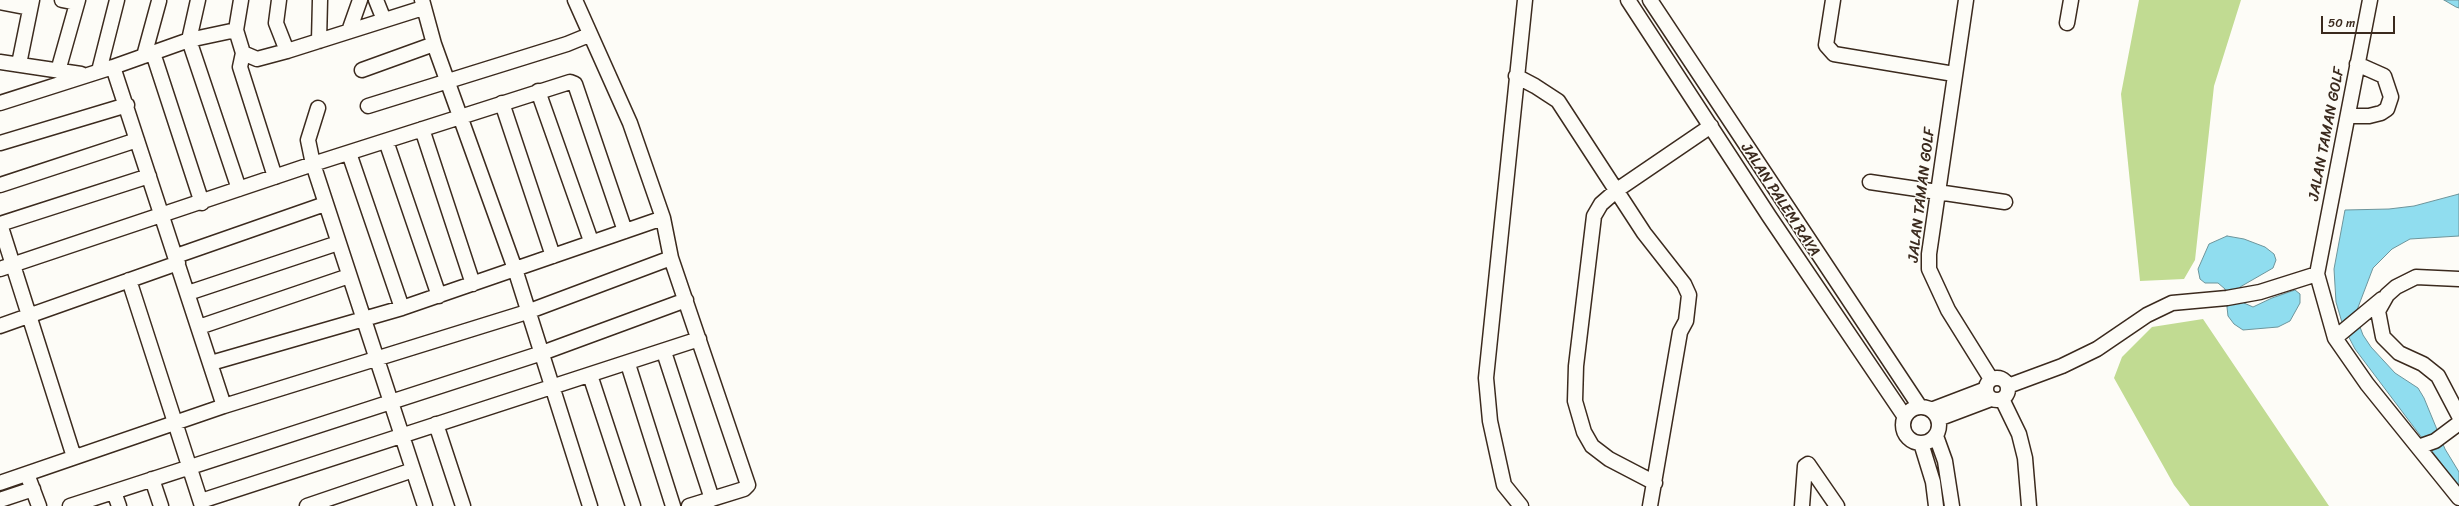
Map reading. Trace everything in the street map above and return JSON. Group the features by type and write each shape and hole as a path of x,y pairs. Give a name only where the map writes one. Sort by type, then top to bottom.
{"street":[{"path":"58,71 78,2 62,0"},
{"path":"99,71 117,0"},
{"path":"198,0 189,40 239,189"},
{"path":"241,0 236,30 243,53 240,67 275,177"},
{"path":"279,0 276,23 287,51"},
{"path":"319,41 320,0"},
{"path":"349,31 360,0"},
{"path":"376,0 384,20"},
{"path":"575,0 589,35 630,123 663,218 671,258 749,485 689,506"},
{"path":"1521,506 1504,486 1490,421 1486,378 1525,0"},
{"name":"JALAN PALEM RAYA","path":"1628,0 1769,216 1905,417"},
{"name":"JALAN PALEM RAYA","path":"1650,0 1929,412"},
{"path":"1833,0 1826,45 1834,54 1954,74"},
{"name":"JALAN TAMAN GOLF","path":"1966,0 1954,74 1929,269 1948,310 1992,392 2019,434 2025,458 2029,506"},
{"path":"2067,22 2071,0"},
{"name":"JALAN TAMAN GOLF","path":"2370,0 2357,64 2349,116 2317,274 2339,336 2367,384 2422,446 2459,498"},
{"path":"159,1 148,55 202,203"},
{"path":"0,2 31,4 19,64"},
{"path":"243,53 257,59 287,51 384,20 423,4 434,44 515,269 527,312 542,353 590,506"},
{"path":"0,102 113,67 189,40 236,30"},
{"path":"368,106 567,44 589,35"},
{"path":"362,70 434,44"},
{"path":"0,62 84,75"},
{"path":"2349,116 2369,116 2381,113 2387,109 2391,97 2384,76 2357,64"},
{"path":"113,67 127,105 137,140 224,406"},
{"path":"1516,76 1558,101 1689,295 1686,321 1680,332 1650,506"},
{"path":"7,267 202,203 313,164 570,82 574,83 625,231"},
{"path":"538,91 591,241"},
{"path":"502,103 553,256"},
{"path":"0,143 127,105"},
{"path":"318,108 308,140 313,164 425,506"},
{"path":"1655,483 1609,459 1592,446 1584,432 1576,401 1576,366 1594,216 1601,204 1617,190 1711,126"},
{"path":"422,129 473,284"},
{"path":"0,185 137,140"},
{"path":"386,141 439,296"},
{"path":"349,153 402,308"},
{"path":"74,457 29,316 7,267 0,224 149,176"},
{"path":"1870,182 2005,202"},
{"path":"0,326 129,280 177,259 325,204"},
{"path":"211,363 402,308 553,256 591,241 663,218"},
{"path":"188,293 338,243"},
{"path":"0,482 224,406 377,360 527,312 671,258"},
{"path":"1936,436 1927,442 1921,443 1910,439 1906,435 1904,429 1905,417 1914,409 1929,412 1992,392 2001,378 2008,386 2062,366 2097,349 2147,315 2172,304 2227,298 2260,292 2317,274"},
{"path":"199,327 349,276"},
{"path":"2339,336 2369,312 2396,287 2416,277 2459,279"},
{"path":"129,280 201,504 436,424 628,364 700,339"},
{"path":"2387,295 2378,311 2383,337 2399,353 2423,364 2438,376 2458,422 2422,446"},
{"path":"77,505 189,466 542,353 686,300"},
{"path":"664,352 712,499"},
{"path":"628,364 673,506"},
{"path":"590,375 633,506"},
{"path":"1929,412 1939,425 1936,436 1945,461 1952,506"},
{"path":"436,424 463,506"},
{"path":"1921,443 1933,482 1936,506"},
{"path":"1802,506 1806,466 1808,464 1837,506"},
{"path":"307,506 413,470"},
{"path":"27,474 39,506"},
{"path":"152,479 161,506"},
{"path":"0,500 33,489"},
{"path":"114,492 119,506"}],"green space":[{"path":"2139,0 2241,0 2214,86 2195,260 2184,279 2140,281 2121,94"},
{"path":"2203,319 2329,506 2190,506 2174,485 2114,378 2122,357 2152,327"}],"water":[{"path":"2444,0 2459,0 2459,8 2456,7"},
{"path":"2459,194 2459,236 2410,239 2392,249 2373,268 2357,310 2357,319 2363,335 2371,347 2395,373 2418,388 2424,398 2445,449 2459,472 2459,487 2355,349 2343,326 2336,302 2334,269 2345,210 2389,209 2414,206"},
{"path":"2227,236 2244,239 2265,247 2274,254 2276,260 2273,268 2240,287 2240,295 2244,303 2253,307 2272,298 2295,290 2300,294 2300,303 2290,321 2278,327 2243,330 2234,324 2228,316 2225,289 2218,283 2205,283 2200,279 2198,269 2209,244"}]}
